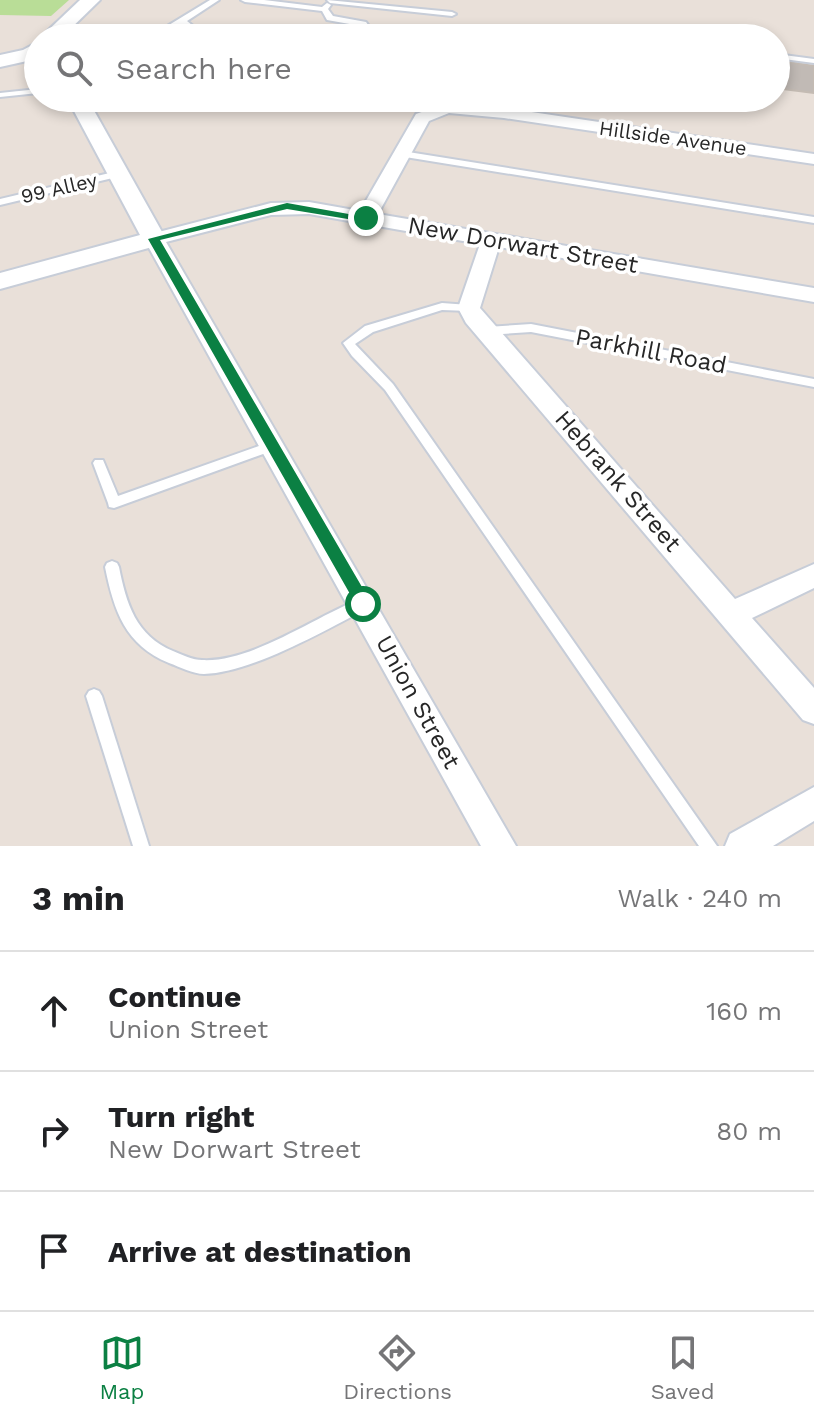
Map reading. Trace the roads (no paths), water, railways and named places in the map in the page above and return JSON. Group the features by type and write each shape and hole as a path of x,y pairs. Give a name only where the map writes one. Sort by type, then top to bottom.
{"street":[{"path":"65,24 91,0"},
{"path":"0,61 24,56"},
{"name":"Union Street","path":"84,112 499,846"},
{"name":"Hillside Avenue","path":"402,154 422,118 434,112"},
{"name":"Hillside Avenue","path":"497,112 814,159"},
{"path":"366,218 402,154"},
{"name":"New Dorwart Street","path":"0,281 287,206 814,295"},
{"path":"469,308 492,239"},
{"name":"Hebrank Street","path":"469,308 814,710"},
{"path":"732,614 814,575"},
{"path":"742,846 814,803"}],"lane":[{"path":"180,24 215,0"},
{"path":"245,0 324,9 330,18 363,24"},
{"path":"324,9 330,0 452,14"},
{"path":"790,58 814,61"},
{"path":"0,95 24,92"},
{"path":"402,154 814,220"},
{"name":"99 Alley","path":"0,202 118,174"},
{"path":"469,308 442,306 369,329 349,343 389,387 709,846"},
{"name":"Parkhill Road","path":"487,331 531,328 814,383"},
{"path":"99,463 114,503 273,446"},
{"path":"112,567 117,597 134,632 160,654 202,667 226,664 289,640 363,604"},
{"path":"94,696 141,846"}]}
